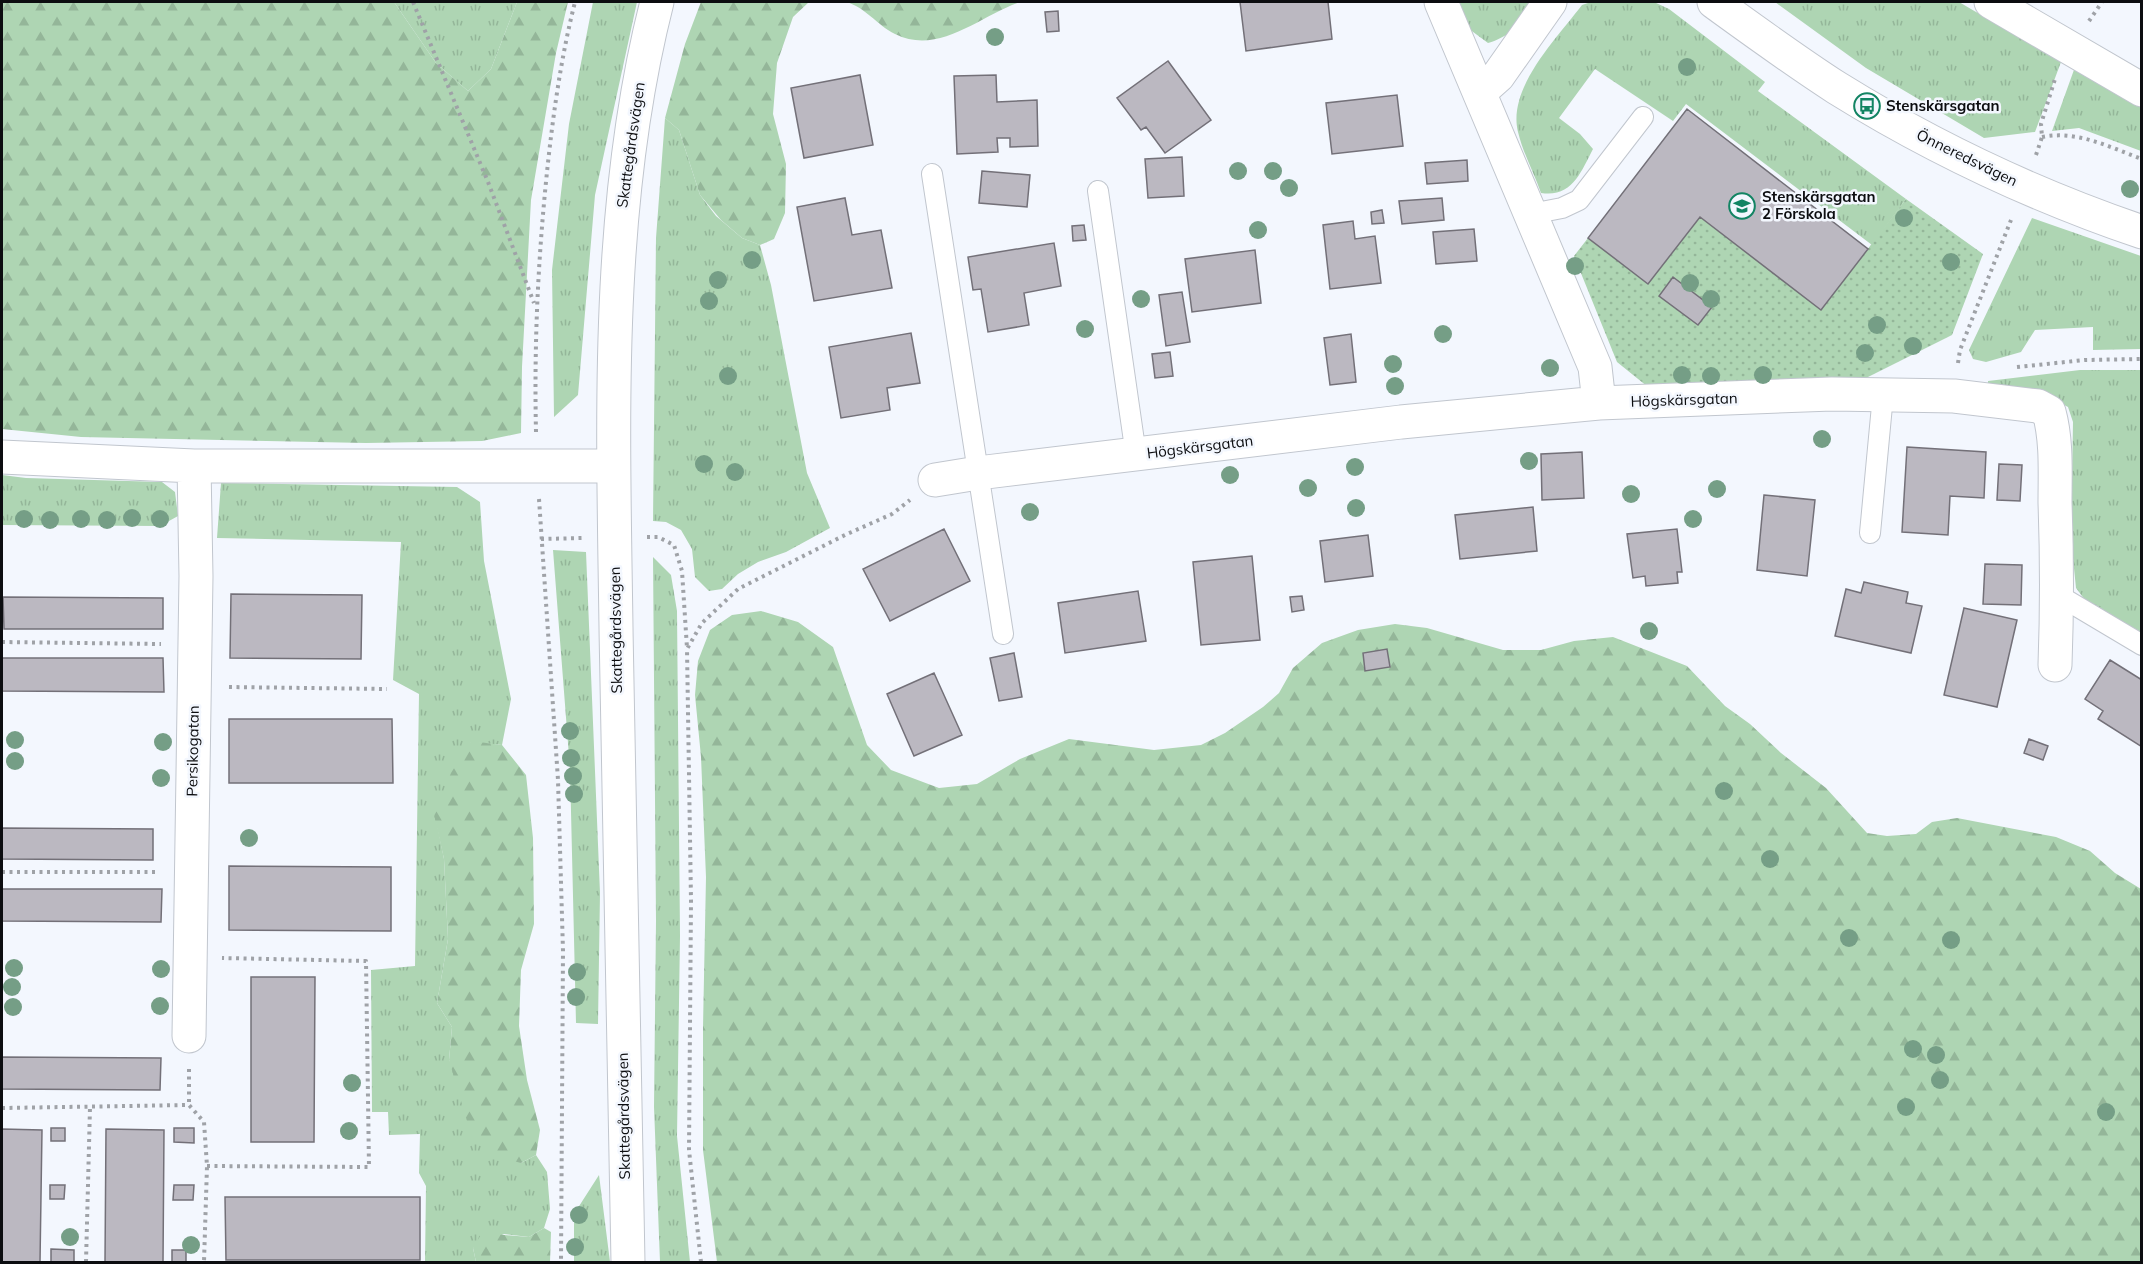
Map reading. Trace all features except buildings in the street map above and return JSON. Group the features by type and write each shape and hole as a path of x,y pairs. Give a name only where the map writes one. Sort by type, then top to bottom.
{"street":[{"name":"Skattegårdsvägen","path":"628,1263 620,931 614,466 616,280 620,225 638,86 657,2"},
{"path":"1441,2 1595,367 1599,403"},
{"path":"1480,92 1498,76 1551,2"},
{"name":"Önneredsvägen","path":"1714,2 1784,53 1896,122 2004,177 2142,232"},
{"path":"1991,2 2142,90"},
{"name":"Högskärsgatan","path":"935,480 1401,422 1599,403 1821,395 1954,396 2022,403 2038,406 2049,412 2052,426 2058,595 2055,665"},
{"path":"2,458 194,466 537,468 614,466"},
{"name":"Persikogatan","path":"189,1036 195,644 194,466"}],"lane":[{"path":"1531,214 1562,208 1579,200 1643,117"},
{"path":"933,174 1003,634"},
{"name":"Högskärsgatan","path":"1098,191 1136,455"},
{"path":"1870,533 1883,395"},
{"path":"2058,595 2142,645"}],"path":[{"path":"413,2 488,182 535,307"},
{"path":"561,1263 563,951 558,780 537,468 535,307 553,117 576,2"},
{"path":"2035,157 2042,137 2041,124 2057,74"},
{"path":"2042,137 2058,134 2075,135 2142,159"},
{"path":"1954,396 1960,350 2011,220"},
{"path":"2014,368 2085,360 2142,358"},
{"path":"701,1263 689,1150 691,901 687,649 702,623 738,589 892,514 935,480"},
{"path":"2,642 195,644"},
{"path":"194,687 387,689"},
{"path":"2,872 191,872"},
{"path":"190,958 366,961 369,1167 207,1166"},
{"path":"2,1108 189,1105 204,1122 207,1166 204,1263"},
{"path":"86,1263 90,1107"}],"green space":[{"path":"2,2 394,2 436,63 468,91 491,69 517,2 568,2 556,53 531,200 522,367 521,433 482,441 366,443 81,437 2,429"},
{"path":"394,2 517,2 491,69 468,91 436,63"},
{"path":"593,2 637,2 595,195 578,395 554,417 552,270 569,124"},
{"path":"701,2 809,2 793,17 777,63 773,114 786,164 785,213 774,239 760,245 742,238 721,220 700,195 679,130 665,118 685,44"},
{"path":"846,2 1020,2 959,32 927,40 911,40 895,34 853,4"},
{"path":"1454,2 1530,2 1523,17 1509,33 1488,43 1465,26"},
{"path":"1591,2 1654,2 1669,9 1765,82 1758,91 1906,199 1872,245 1686,104 1673,121 1595,69 1559,118 1580,134 1593,149 1579,174 1568,187 1552,193 1541,193 1518,132 1517,115 1520,98 1536,64 1582,5"},
{"path":"1775,2 1959,2 2061,62 2035,132 1984,138 1866,68"},
{"path":"2075,67 2141,107 2141,151 2079,128 2052,131"},
{"path":"665,118 679,130 700,195 716,216 742,238 760,245 771,285 807,473 830,528 786,552 758,562 738,574 722,589 709,591 695,577 692,549 681,530 666,522 653,521 656,238"},
{"path":"1906,199 1983,254 1952,335 1862,380 1648,387 1617,362 1574,256 1588,238 1648,284 1700,217 1821,310"},
{"path":"2032,218 2141,256 2141,349 2093,350 2093,327 2035,330 2021,352 1986,362 1973,359 1969,350"},
{"path":"2080,370 2141,370 2141,632 2088,604 2076,588 2071,539 2073,422 2068,407 2053,399 1988,389 1988,381"},
{"path":"2,475 26,478 162,482 175,492 178,516 160,526 2,525"},
{"path":"221,483 457,487 480,502 484,561 511,699 502,745 471,742 435,814 444,859 448,939 437,1003 452,1027 449,1060 521,1163 536,1155 547,1172 550,1209 544,1228 529,1237 504,1234 473,1248 476,1262 425,1262 426,1186 419,1173 420,1134 389,1135 388,1112 372,1112 371,970 415,966 419,694 393,680 401,542 217,538"},
{"path":"553,550 586,552 600,893 598,1024 576,1023 570,769"},
{"path":"653,557 671,575 677,611 680,936 677,1136 690,1262 660,1262 654,1107 656,921"},
{"path":"761,611 798,622 833,647 867,745 891,770 939,788 977,784 1020,759 1069,739 1154,750 1201,745 1225,733 1263,707 1279,693 1293,668 1322,643 1358,630 1395,624 1427,628 1503,650 1541,650 1574,641 1613,637 1687,666 1725,706 1826,788 1867,833 1887,836 1916,834 1932,822 1957,818 2056,837 2090,851 2115,873 2141,889 2141,1262 717,1262 703,1150 706,877 701,757 695,695 698,661 710,630 732,615"},
{"path":"471,741 502,745 526,775 533,838 534,924 521,970 519,1026 527,1080 540,1130 536,1155 521,1163 492,1155 467,1121 449,1060 452,1027 437,1003 448,939 444,859 434,814 451,773"},
{"path":"599,1175 610,1262 574,1262 574,1214"},
{"path":"544,1228 551,1232 550,1262 476,1262 473,1248 482,1233 529,1237"}],"place":[{"name":"Stenskärsgatan","path":"1867,106"},
{"name":"Stenskärsgatan 2 Förskola","path":"1742,206"}]}
